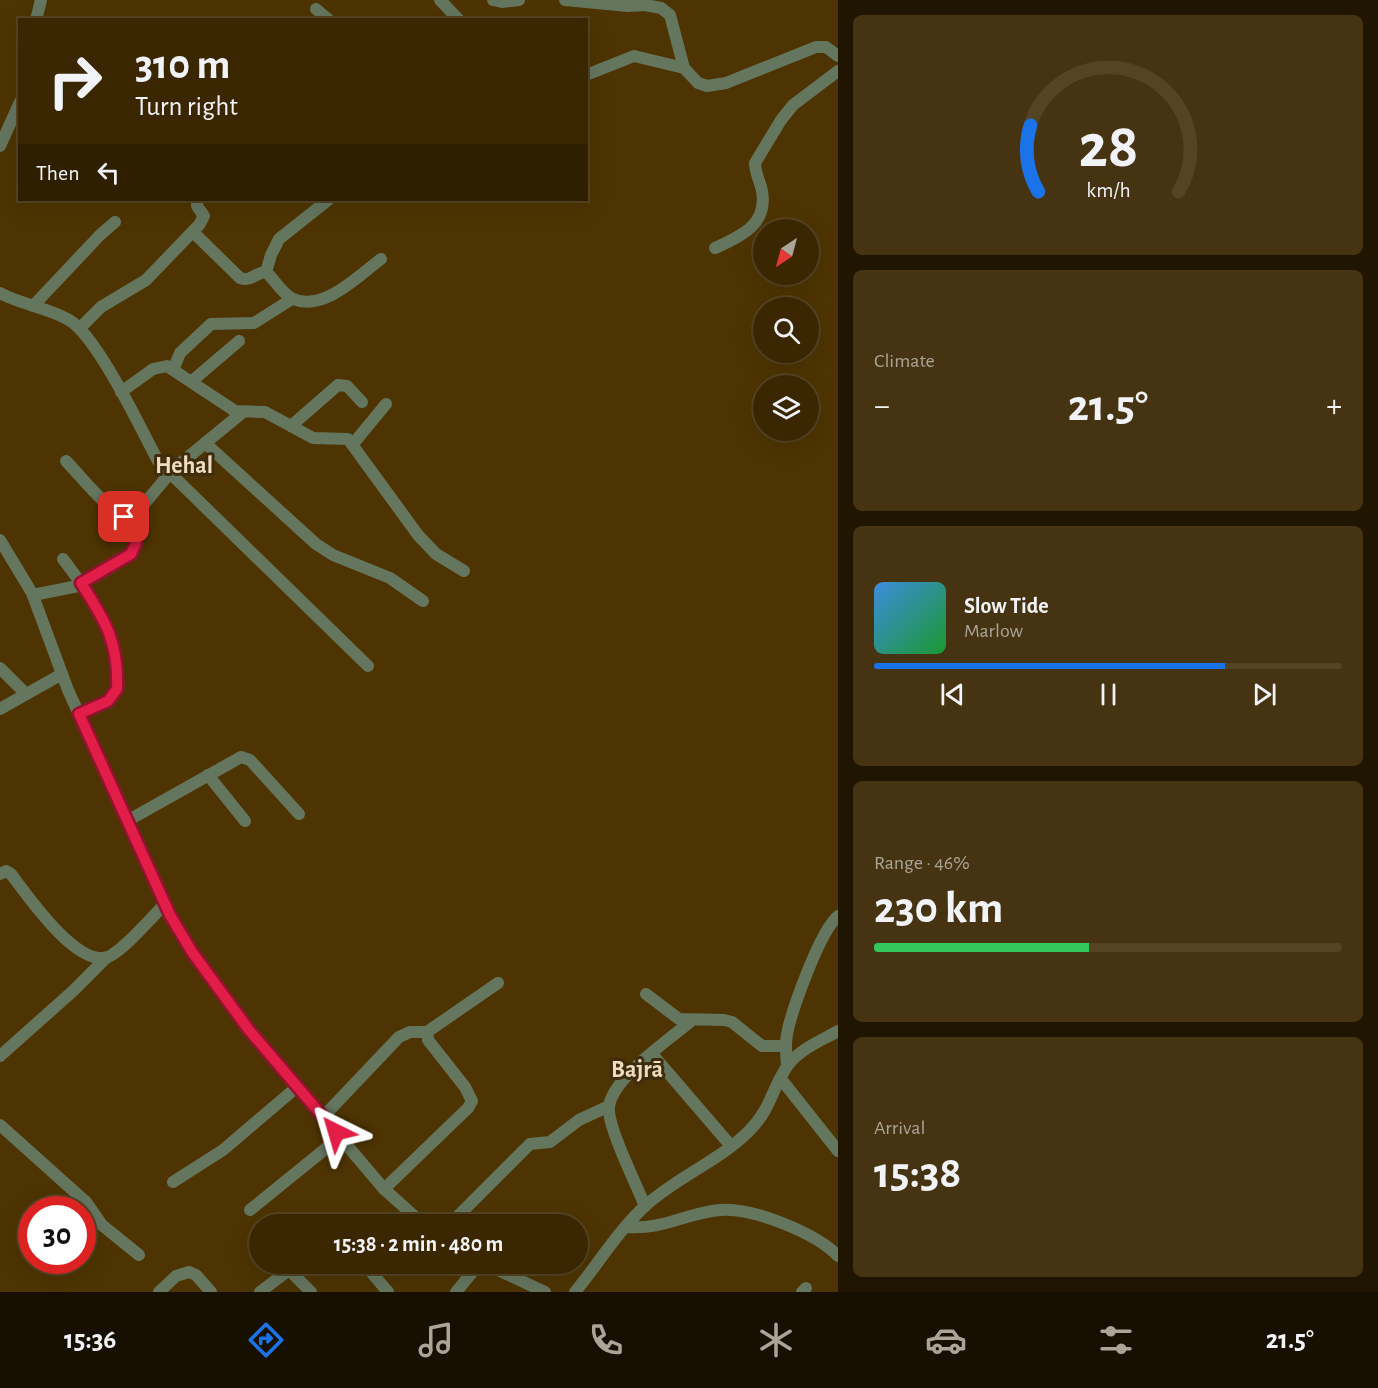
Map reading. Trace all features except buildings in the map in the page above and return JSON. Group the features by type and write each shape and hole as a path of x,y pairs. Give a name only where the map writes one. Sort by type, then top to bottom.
{"street":[{"path":"440,0 457,18"},
{"path":"493,0 509,2 519,0"},
{"path":"565,0 628,6 645,5 663,9 670,15 684,68 698,83 711,86 816,47 826,47 838,56"},
{"path":"316,9 327,18"},
{"path":"588,74 634,56 684,68"},
{"path":"715,248 741,236 756,223 762,205 755,163 781,120 793,105 838,71"},
{"path":"0,146 18,106"},
{"path":"80,328 101,307 146,280 193,232 204,216 196,201"},
{"path":"266,272 279,239 327,201"},
{"path":"33,306 115,222"},
{"path":"193,232 240,278 250,279 266,272"},
{"path":"266,272 292,299 312,302 330,296 381,259"},
{"path":"0,308 4,295 56,313 80,328 121,392 158,461 173,470 368,666"},
{"path":"174,368 180,353 211,324 254,323 292,299"},
{"path":"192,381 239,341"},
{"path":"121,392 160,366 174,368 227,407 243,412 265,412 313,438 348,439 418,535 436,554 464,571"},
{"path":"291,426 338,385 347,386 362,402"},
{"path":"353,444 386,404"},
{"path":"33,595 82,584 131,554 136,543 133,521 139,508 173,470 243,412"},
{"path":"205,443 316,544 333,555 390,578 423,602"},
{"path":"66,461 107,505 133,521"},
{"path":"2,548 33,595 79,714 165,904 192,952 249,1030 384,1189 412,1214"},
{"path":"63,559 106,622 115,653 118,679 117,689 113,696 79,714"},
{"path":"0,668 26,694"},
{"path":"0,709 62,674"},
{"path":"127,821 236,759 245,757 298,814"},
{"path":"208,775 245,821"},
{"path":"0,874 6,871 11,873 37,908 81,951 96,958 106,958"},
{"path":"0,1056 73,991 106,958 116,952 165,904"},
{"path":"787,1066 788,1031 818,945 838,915"},
{"path":"324,1118 399,1037 410,1032 427,1032 498,983"},
{"path":"646,994 679,1019 732,1022 762,1046 786,1046"},
{"path":"645,1206 613,1127 609,1106 618,1086 691,1021"},
{"path":"575,1292 645,1206 747,1133 765,1112 787,1066 804,1050 838,1031"},
{"path":"384,1189 472,1101 465,1087 428,1040 427,1032"},
{"path":"652,1054 731,1146"},
{"path":"781,1079 838,1152"},
{"path":"173,1182 223,1150 297,1087"},
{"path":"460,1214 530,1144 550,1142 579,1120 609,1106"},
{"path":"0,1125 86,1202 102,1225 139,1255"},
{"path":"250,1210 340,1137"},
{"path":"626,1227 656,1227 722,1209 741,1211 760,1216 817,1239 838,1256"},
{"path":"159,1292 176,1276 189,1272 196,1275 211,1292"},
{"path":"260,1292 279,1274"},
{"path":"293,1274 311,1292"},
{"path":"373,1274 388,1292"},
{"path":"456,1292 472,1274"},
{"path":"506,1274 545,1292"}],"district":[{"name":"Hehal","path":"184,466"},
{"name":"Bajrā","path":"637,1070"}],"route":[{"path":"124,517 133,521 136,543 131,554 81,583 106,622 115,653 117,689 108,701 79,714 170,915 192,952 249,1030 336,1132"}]}
